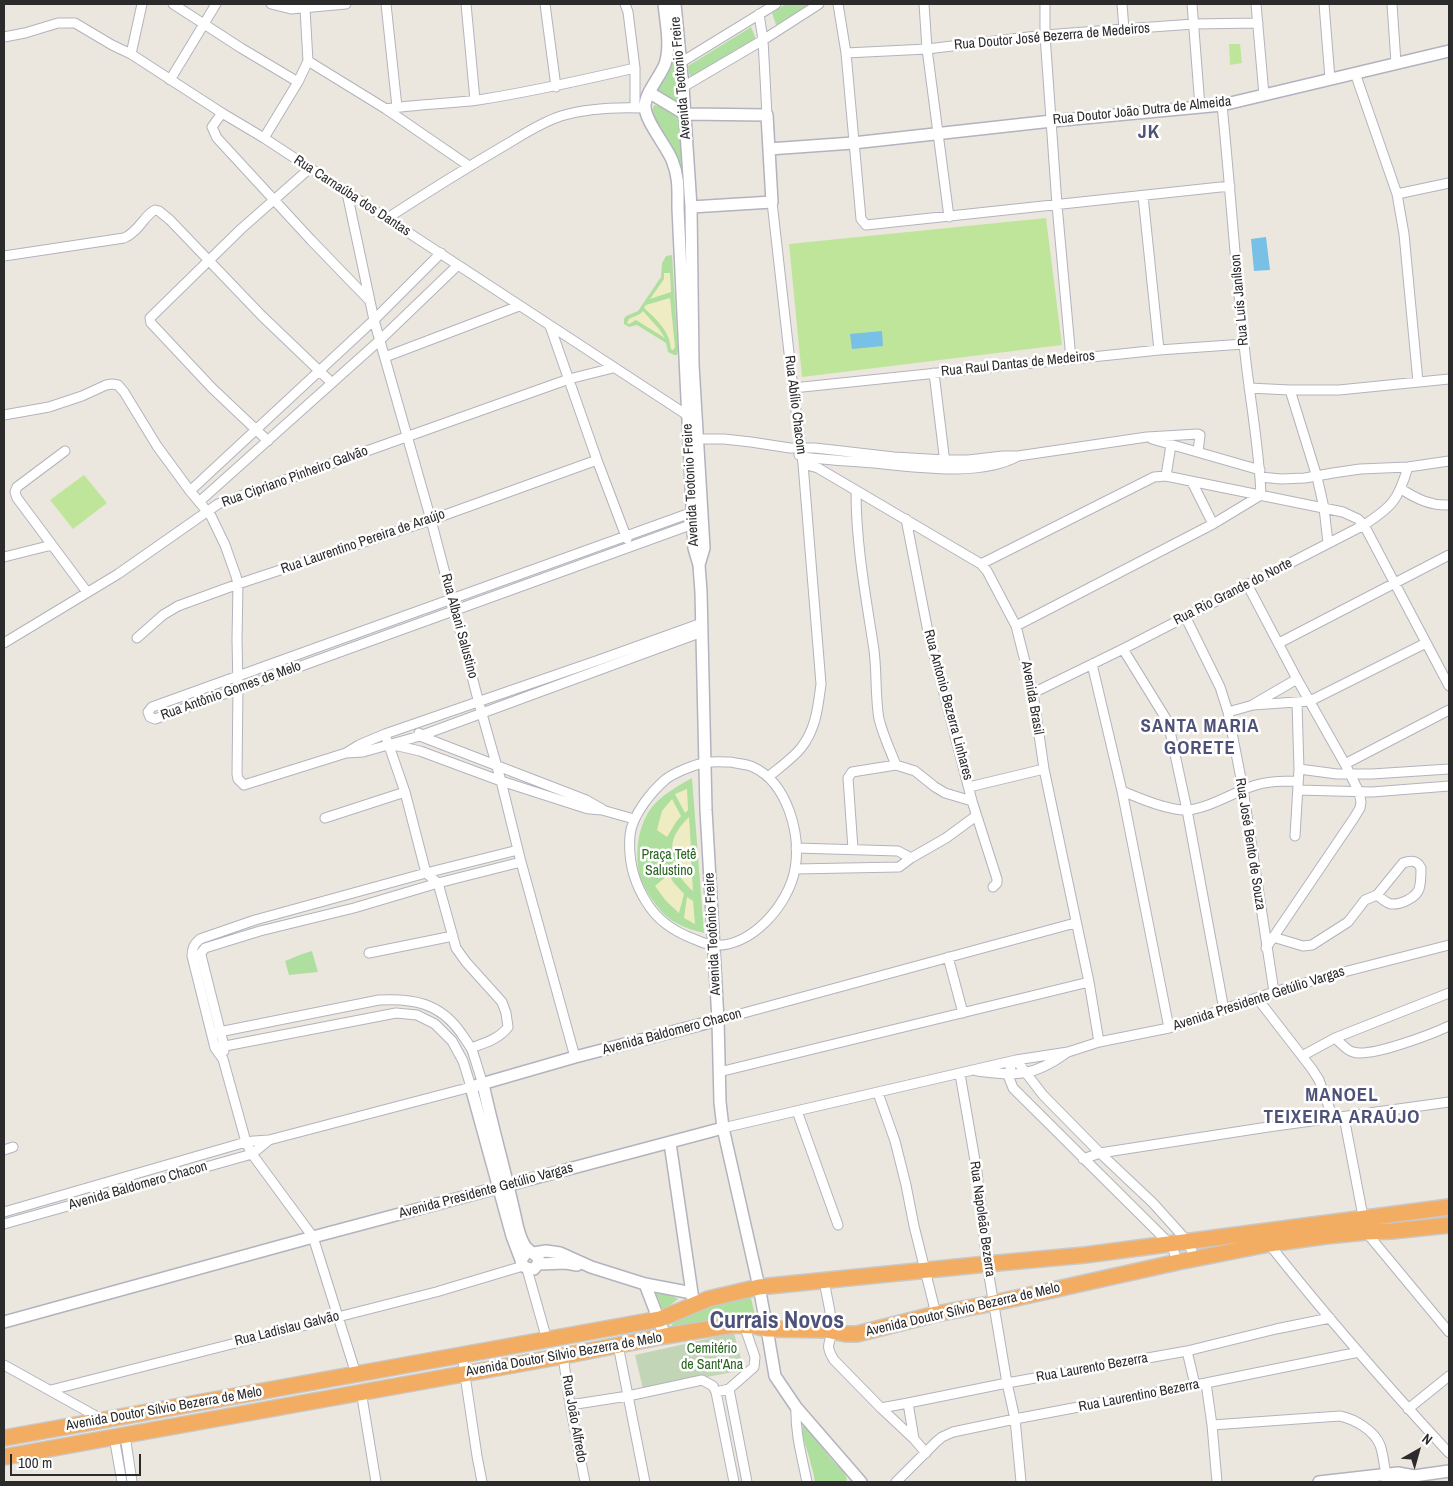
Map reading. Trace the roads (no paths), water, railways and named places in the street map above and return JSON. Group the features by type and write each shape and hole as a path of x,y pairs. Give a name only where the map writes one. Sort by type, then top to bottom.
{"highway":[{"name":"Avenida Doutor Sílvio Bezerra de Melo","path":"4,1438 660,1319 693,1299 759,1288 924,1270 1085,1256 1188,1242 1268,1238 1364,1225 1449,1208"},
{"name":"Avenida Doutor Sílvio Bezerra de Melo","path":"1364,1225 1392,1231 1449,1225"},
{"name":"Avenida Doutor Sílvio Bezerra de Melo","path":"4,1457 665,1336 733,1326 744,1325 767,1329 832,1330 846,1334 857,1334 936,1314 1194,1259 1268,1238"},
{"path":"1085,1256 1092,1280"}],"main road":[{"name":"Avenida Teotonio Freire","path":"664,4 667,57 661,72 640,108 671,157 678,176 694,548 699,565"},
{"name":"Avenida Teotonio Freire","path":"675,4 691,207 693,365 704,548 699,565"},
{"name":"Rua Doutor João Dutra de Almeida","path":"769,149 853,143 1222,105 1449,51"},
{"path":"650,92 685,114 766,115"},
{"name":"Rua Abílio Chacom","path":"766,115 772,202"},
{"path":"691,207 772,202"},
{"name":"Avenida Teotônio Freire","path":"699,565 705,763 718,1020 720,1102 723,1128 759,1288 775,1376 796,1407"},
{"name":"Avenida Baldomero Chacon","path":"477,1086 575,1057 718,1020"},
{"path":"477,1086 504,1186 512,1236 529,1261 566,1263 591,1267 693,1299 670,1143"},
{"name":"Avenida Presidente Getúlio Vargas","path":"4,1322 313,1237 723,1128"},
{"path":"645,1284 665,1336"},
{"path":"796,1407 861,1482"},
{"path":"1319,1482 1387,1480 1398,1473 1414,1476 1449,1471"}],"street":[{"path":"131,54 142,4"},
{"path":"173,4 298,82"},
{"path":"170,80 216,4"},
{"path":"271,4 292,9 306,6 346,4"},
{"path":"386,4 397,107"},
{"path":"466,4 475,100"},
{"path":"545,4 556,87"},
{"path":"386,219 469,166 544,123 560,116 605,109 640,108 628,12 625,4"},
{"path":"680,63 776,4"},
{"path":"683,87 763,40 819,4"},
{"path":"838,4 846,53 861,219 862,223 866,225 1230,186"},
{"path":"924,4 927,49 950,217"},
{"path":"1045,4 1045,35 1057,205 1071,359"},
{"path":"1122,4 1124,29"},
{"path":"1192,4 1200,106"},
{"path":"1256,4 1264,96"},
{"path":"1324,4 1330,79"},
{"path":"1392,4 1396,63"},
{"path":"264,138 298,82 308,61 306,6"},
{"name":"Rua Abílio Chacom","path":"759,14 763,40 766,115"},
{"name":"Rua Carnaúba dos Dantas","path":"4,37 25,34 58,23 75,23 112,46 131,54 264,138 687,415"},
{"name":"Rua Doutor José Bezerra de Medeiros","path":"846,53 927,49 1045,35 1124,29 1194,24 1258,23"},
{"path":"308,61 386,109 469,166"},
{"path":"386,109 475,100 556,87 635,68"},
{"path":"1355,73 1397,194 1404,234 1418,382"},
{"path":"635,78 650,92"},
{"name":"Rua Luís Janílson","path":"1222,105 1244,344 1261,495"},
{"path":"222,113 212,127 217,138 370,302"},
{"path":"268,440 212,388 163,337 151,323 150,318 241,229 309,168"},
{"path":"1397,194 1449,183"},
{"name":"Rua Albani Salustino","path":"347,193 374,320 431,520 521,862 575,1057"},
{"path":"1143,196 1159,350"},
{"name":"Rua Abílio Chacom","path":"768,777 801,748 812,729 817,713 821,684 802,456 772,202"},
{"path":"678,208 691,207"},
{"path":"4,256 124,238 136,231 151,212 159,211 170,220 262,316 332,383"},
{"path":"190,491 374,320 441,254"},
{"path":"199,502 380,340 458,265"},
{"path":"385,357 519,306"},
{"path":"550,326 596,460 631,547"},
{"name":"Rua Raul Dantas de Medeiros","path":"793,388 1159,350 1244,344"},
{"name":"Rua Cipriano Pinheiro Galvão","path":"4,643 118,574 218,504 568,380 613,368"},
{"path":"934,373 945,464"},
{"path":"1249,388 1339,390 1449,379"},
{"path":"4,415 49,407 82,396 106,385 118,384 158,446 190,491 207,510 216,524 225,545 238,584 237,774 238,779 244,785 346,754 363,752 420,736 702,627"},
{"path":"1290,390 1317,477 1324,508 1328,543"},
{"path":"802,456 815,448 894,461 945,464 976,463 1003,456 1018,456 1147,437 1199,434 1198,452"},
{"path":"1147,437 1281,479 1317,477 1360,469 1408,467 1449,461"},
{"name":"Avenida Brasil","path":"697,439 724,439 790,448 818,468 981,564 987,571 1016,626 1033,693 1044,769 1075,923 1089,982 1098,1042"},
{"path":"1166,476 1171,445"},
{"path":"65,451 17,487 14,492 87,592"},
{"name":"Rua Laurentino Pereira de Araújo","path":"137,638 178,606 238,584 431,520 596,460"},
{"name":"Rua Rio Grande do Norte","path":"1033,693 1364,525 1383,513 1392,503 1402,489 1408,467"},
{"path":"981,564 1154,476 1166,476 1350,514 1364,525 1449,686"},
{"path":"1192,482 1213,524"},
{"path":"1402,489 1426,503 1440,506 1449,505"},
{"path":"856,491 859,548 875,657 879,719 896,765"},
{"path":"1016,626 1213,524 1261,495"},
{"name":"Rua Antônio Gomes de Melo","path":"693,518 631,547 154,719 150,718 148,712 152,707 626,536 693,518"},
{"name":"Rua Antonio Bezerra Linhares","path":"906,519 928,632 976,816 997,879 994,887"},
{"path":"4,557 52,545"},
{"path":"1279,643 1449,555"},
{"path":"561,560 565,571"},
{"path":"518,575 521,587"},
{"path":"1247,584 1297,679 1345,764 1359,792 1361,802 1354,818 1266,948"},
{"name":"Rua José Bento de Souza","path":"1185,616 1220,687 1228,712 1243,789 1274,992"},
{"path":"400,618 404,629"},
{"path":"346,754 359,745 385,734 599,660 702,627"},
{"path":"349,636 353,647"},
{"path":"1228,712 1253,705 1310,701 1426,643"},
{"path":"1123,649 1168,722 1187,810 1224,1010"},
{"path":"300,654 303,665"},
{"path":"1092,664 1122,791 1169,1028"},
{"path":"1253,705 1297,679"},
{"path":"1295,836 1299,769 1297,703"},
{"path":"1345,764 1449,710"},
{"path":"416,724 420,736"},
{"path":"385,734 456,948 502,1002 508,1022 508,1028 503,1034 471,1048"},
{"path":"420,736 592,802 602,810"},
{"path":"390,745 420,751 501,781 590,810 602,810 634,819"},
{"path":"731,762 753,767 768,777 780,790 792,818 796,848 795,869 784,901 770,918 744,938 730,943 713,945 682,935 663,922 648,905 637,886 630,852 630,834 634,819 651,794 668,777 705,763 731,762"},
{"path":"853,849 849,776 852,772 896,765 915,771 935,788 945,793 972,801"},
{"path":"969,786 1044,769"},
{"path":"1299,769 1350,774 1449,769"},
{"path":"1122,791 1148,802 1187,810 1212,803 1243,789 1266,782 1359,792 1449,786"},
{"path":"325,818 405,792"},
{"path":"795,869 899,867 946,838 976,816"},
{"path":"796,848 898,851 911,858"},
{"path":"223,1059 215,1048 215,1033 201,953 205,948 238,937 354,908 432,878 518,850"},
{"path":"1274,937 1303,946 1312,945 1348,922 1365,900 1377,895 1403,864 1414,861 1420,866 1420,887 1417,894 1392,904 1377,895"},
{"path":"356,1374 313,1237 252,1154 246,1142 223,1059 224,1046 215,1033 192,951 194,945 200,939 256,920 432,878 521,862"},
{"name":"Avenida Baldomero Chacon","path":"718,1020 1075,923"},
{"path":"234,928 238,937"},
{"path":"369,953 453,936"},
{"name":"Avenida Presidente Getúlio Vargas","path":"723,1128 1014,1060 1068,1052 1098,1042 1169,1028 1274,992 1449,945"},
{"path":"948,957 963,1013"},
{"path":"719,1072 1089,982"},
{"path":"1302,1056 1335,1038 1449,993"},
{"path":"1257,998 1319,1080 1333,1118"},
{"path":"215,1033 379,1000 400,999 420,1002 437,1009 455,1024 471,1048 477,1086"},
{"path":"215,1048 396,1013 417,1015 435,1024 452,1041 477,1086"},
{"path":"1335,1038 1348,1050 1361,1054 1421,1038 1449,1026"},
{"name":"Avenida Presidente Getúlio Vargas","path":"970,1071 1008,1075 1026,1074 1056,1061 1068,1052"},
{"path":"1178,1262 1170,1245 1013,1088 1008,1075 1014,1060 1043,1095 1153,1203 1188,1242 1194,1259"},
{"name":"Rua Napoleão Bezerra","path":"960,1074 977,1172 994,1303 1015,1419 1021,1482"},
{"name":"Avenida Baldomero Chacon","path":"4,1212 246,1142 269,1140 477,1086"},
{"path":"878,1093 906,1184 924,1270 936,1314"},
{"path":"1082,1158 1100,1153 1268,1127 1449,1102"},
{"path":"797,1111 838,1225"},
{"path":"1344,1117 1364,1225 1449,1332"},
{"name":"Avenida Baldomero Chacon","path":"4,1224 252,1154 269,1140"},
{"path":"4,1150 13,1147"},
{"path":"1268,1238 1330,1318 1408,1409 1449,1453"},
{"path":"529,1261 547,1340"},
{"name":"Rua Ladislau Galvão","path":"51,1390 436,1292 529,1261"},
{"path":"824,1280 832,1330 827,1346 834,1360 926,1453"},
{"name":"Rua Laurento Bezerra","path":"881,1408 1186,1351 1330,1318"},
{"path":"716,1392 729,1389 754,1366 755,1357 744,1325"},
{"path":"618,1345 644,1482"},
{"path":"1186,1351 1195,1385"},
{"name":"Rua Laurentino Bezerra","path":"896,1482 942,1436 953,1432 1360,1352"},
{"path":"462,1355 476,1456 482,1482"},
{"name":"Rua João Alfredo","path":"564,1356 570,1405 585,1482"},
{"path":"4,1364 104,1420"},
{"path":"1408,1409 1449,1376"},
{"path":"570,1405 628,1396 702,1380 710,1382 716,1392 734,1482"},
{"path":"1206,1383 1217,1482"},
{"path":"729,1389 747,1482"},
{"path":"361,1391 376,1482"},
{"path":"908,1402 914,1439"},
{"path":"796,1407 798,1444 807,1482"},
{"path":"1212,1425 1340,1416 1349,1418 1376,1437 1380,1446 1387,1480"},
{"path":"120,1436 122,1482"},
{"path":"120,1436 132,1482"},
{"path":"730,1462 742,1460"}],"water":[{"path":"1266,237 1270,270 1254,271 1251,239"},
{"path":"882,331 883,346 852,349 850,334"}],"district":[{"name":"JK","path":"1149,133"},
{"name":"SANTA MARIA GORETE","path":"1200,738"},
{"name":"MANOEL TEIXEIRA ARAÚJO","path":"1342,1107"},
{"name":"Currais Novos","path":"777,1322"}],"park label":[{"name":"Praça Tetê Salustino","path":"669,864"},
{"name":"Cemitério de Sant'Ana","path":"712,1358"}]}
